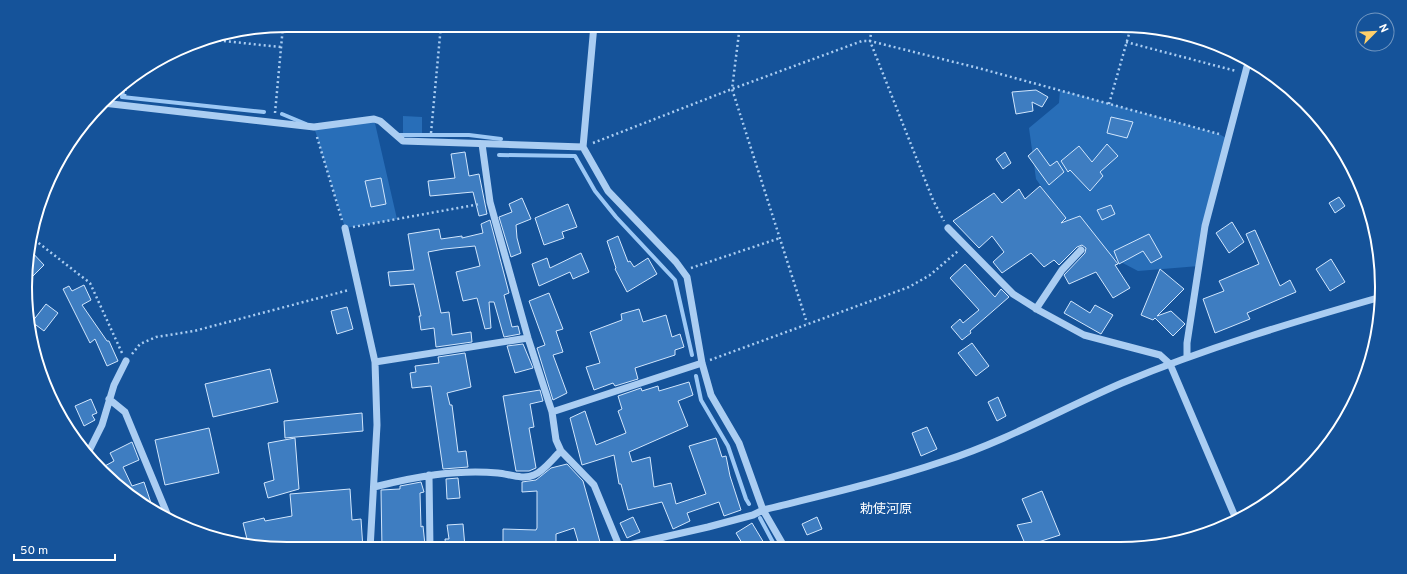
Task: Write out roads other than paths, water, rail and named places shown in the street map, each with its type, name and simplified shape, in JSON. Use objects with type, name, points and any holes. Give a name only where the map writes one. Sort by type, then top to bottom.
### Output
[{"type":"street","points":[[593,32],[583,147],[608,191],[687,277],[702,363],[711,395],[739,443],[763,510],[782,542]]},
{"type":"street","points":[[1187,357],[1187,343],[1205,226],[1247,66]]},
{"type":"street","points":[[110,104],[274,121],[314,127],[374,119],[380,121],[403,141],[583,147]]},
{"type":"street","points":[[482,144],[490,202],[528,338],[552,412],[556,440],[561,451],[594,485],[616,542]]},
{"type":"street","points":[[345,228],[375,362],[377,425],[370,542]]},
{"type":"street","points":[[948,228],[1013,294],[1036,309],[1084,335],[1160,355],[1170,364],[1234,515]]},
{"type":"street","points":[[1036,309],[1062,270],[1081,250]]},
{"type":"street","points":[[644,542],[753,515],[763,510],[860,486],[943,462],[1009,437],[1109,389],[1187,357],[1272,328],[1374,299]]},
{"type":"street","points":[[375,362],[528,338]]},
{"type":"street","points":[[90,449],[102,424],[114,385],[126,362]]},
{"type":"street","points":[[552,412],[702,363]]},
{"type":"street","points":[[109,399],[125,412],[166,512]]},
{"type":"street","points":[[374,487],[430,475],[500,473],[510,476],[533,476],[561,451]]},
{"type":"street","points":[[430,475],[430,542]]},
{"type":"waterway","points":[[123,92],[122,97],[264,112]]},
{"type":"waterway","points":[[282,114],[306,124]]},
{"type":"waterway","points":[[396,135],[469,135],[501,139]]},
{"type":"waterway","points":[[499,155],[575,156],[595,191],[616,217],[675,280],[692,355]]},
{"type":"waterway","points":[[696,376],[701,400],[728,446],[749,504]]},
{"type":"waterway","points":[[760,518],[773,542]]},
{"type":"district","name":"勅使河原","points":[[886,510]]}]
